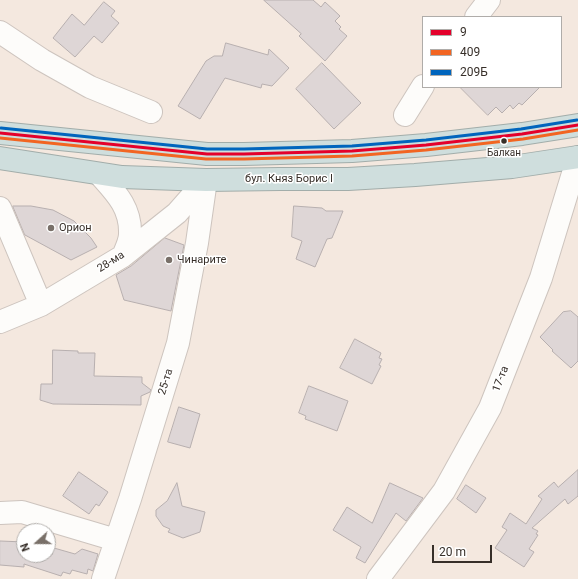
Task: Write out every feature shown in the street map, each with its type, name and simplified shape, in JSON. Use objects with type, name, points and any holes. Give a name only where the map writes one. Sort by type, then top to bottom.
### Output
[{"type":"highway","points":[[0,133],[207,154],[244,154],[352,151],[426,145],[522,134],[578,125]]},
{"type":"highway","name":"бул. Княз Борис I","points":[[0,158],[122,177],[206,180],[348,179],[415,176],[512,167],[578,157]]},
{"type":"street","points":[[477,16],[489,0]]},
{"type":"street","points":[[0,32],[42,60],[90,87],[151,112]]},
{"type":"street","points":[[405,115],[422,88]]},
{"type":"street","name":"17-та","points":[[378,579],[444,491],[490,408],[541,278],[578,157]]},
{"type":"street","points":[[99,174],[120,198],[127,214],[130,235],[123,256]]},
{"type":"street","name":"28-ма","points":[[0,322],[40,305],[123,256],[177,213],[206,180]]},
{"type":"street","name":"25-та","points":[[103,579],[178,343],[197,243],[206,180]]},
{"type":"street","points":[[0,208],[40,305]]},
{"type":"street","points":[[0,513],[22,512],[116,540]]},
{"type":"building","points":[[264,0],[313,0],[321,7],[325,2],[340,16],[335,21],[341,27],[339,29],[347,36],[325,61],[299,36],[301,34]]},
{"type":"building","points":[[104,2],[115,11],[111,16],[119,23],[102,43],[94,36],[75,57],[53,38],[72,14],[84,25]]},
{"type":"building","points":[[226,43],[268,55],[269,49],[289,68],[272,86],[262,84],[261,88],[225,78],[200,119],[178,106],[206,61],[214,56],[222,56]]},
{"type":"building","points":[[322,63],[361,103],[334,129],[296,89]]},
{"type":"building","points":[[461,88],[539,88],[522,105],[519,103],[513,109],[510,105],[502,113],[496,107],[488,115]]},
{"type":"building","name":"Орион","points":[[13,206],[31,206],[53,210],[74,221],[91,238],[97,247],[71,260],[25,235]]},
{"type":"building","points":[[294,206],[322,208],[326,211],[343,211],[332,238],[327,239],[315,267],[296,259],[302,241],[292,237]]},
{"type":"building","points":[[165,238],[184,245],[171,311],[124,300],[116,275],[131,266]]},
{"type":"building","points":[[571,311],[578,317],[578,361],[571,368],[552,351],[553,350],[540,337],[563,312]]},
{"type":"building","points":[[355,339],[381,353],[379,358],[382,359],[379,365],[381,366],[372,384],[340,368]]},
{"type":"building","points":[[53,350],[78,351],[78,353],[95,353],[94,376],[142,377],[142,383],[151,390],[150,392],[141,396],[141,405],[53,404],[40,400],[41,384],[52,384]]},
{"type":"building","points":[[309,386],[348,401],[337,431],[305,419],[306,416],[299,413]]},
{"type":"building","points":[[179,407],[200,414],[190,448],[168,442]]},
{"type":"building","points":[[578,470],[578,496],[568,504],[565,499],[532,528],[538,531],[536,534],[538,535],[529,549],[534,552],[524,567],[495,548],[507,530],[502,527],[510,513],[526,524],[542,499],[538,496],[554,482],[558,487]]},
{"type":"building","points":[[79,472],[108,492],[99,506],[96,504],[89,514],[63,496]]},
{"type":"building","points":[[177,483],[182,506],[205,512],[200,532],[183,538],[168,532],[170,529],[163,526],[156,516],[156,510],[167,501]]},
{"type":"building","points":[[390,483],[423,498],[406,521],[396,513],[365,563],[356,558],[361,547],[333,530],[347,507],[372,523]]},
{"type":"building","points":[[466,485],[486,498],[476,513],[457,499]]},
{"type":"building","points":[[0,541],[16,542],[16,563],[56,563],[56,549],[75,554],[82,549],[98,554],[93,571],[88,569],[87,574],[72,570],[70,574],[63,572],[61,576],[24,564],[24,567],[0,565]]},
{"type":"transit line","name":"209Б","points":[[1,128],[207,149],[244,149],[352,146],[426,140],[521,129],[577,120]]},
{"type":"transit line","name":"9","points":[[0,133],[207,154],[244,154],[352,151],[426,145],[522,134],[578,125]]},
{"type":"transit line","name":"409","points":[[0,138],[206,159],[244,159],[352,156],[426,150],[523,139],[578,130]]},
{"type":"place","name":"Балкан","points":[[504,141]]},
{"type":"place","name":"Орион","points":[[51,228]]},
{"type":"place","name":"Чинарите","points":[[169,260]]}]
